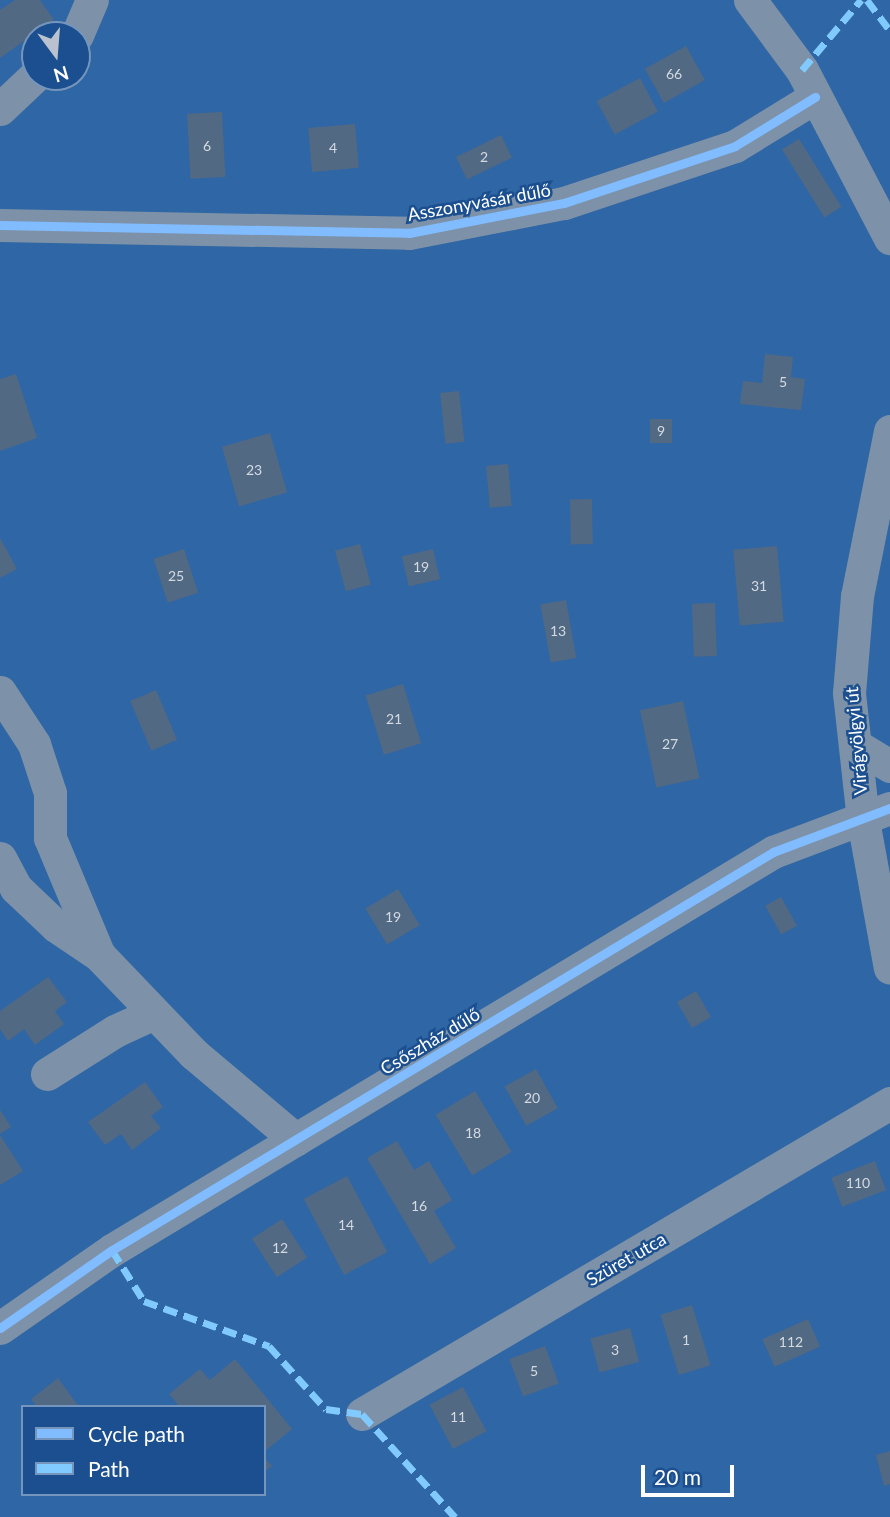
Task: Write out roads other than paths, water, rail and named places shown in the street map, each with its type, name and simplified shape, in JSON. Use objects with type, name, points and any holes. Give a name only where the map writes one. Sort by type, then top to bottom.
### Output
[{"type":"street","points":[[83,21],[92,0]]},
{"type":"street","points":[[750,0],[802,69],[890,238]]},
{"type":"street","points":[[0,110],[21,90]]},
{"type":"street","name":"Asszonyvásár dűlő","points":[[0,225],[409,233],[564,203],[735,146],[815,97]]},
{"type":"street","name":"Virágvölgyi út","points":[[890,431],[857,596],[849,693],[855,746],[877,814],[890,968]]},
{"type":"street","points":[[0,692],[34,744],[50,793],[50,838],[99,955]]},
{"type":"street","points":[[855,746],[890,766]]},
{"type":"street","name":"Csőszház dűlő","points":[[0,1328],[113,1250],[773,852],[877,814]]},
{"type":"street","points":[[0,858],[16,888],[56,926],[99,955],[194,1054],[296,1140]]},
{"type":"street","points":[[47,1074],[115,1031],[154,1013]]},
{"type":"street","name":"Szüret utca","points":[[362,1414],[890,1103]]}]
